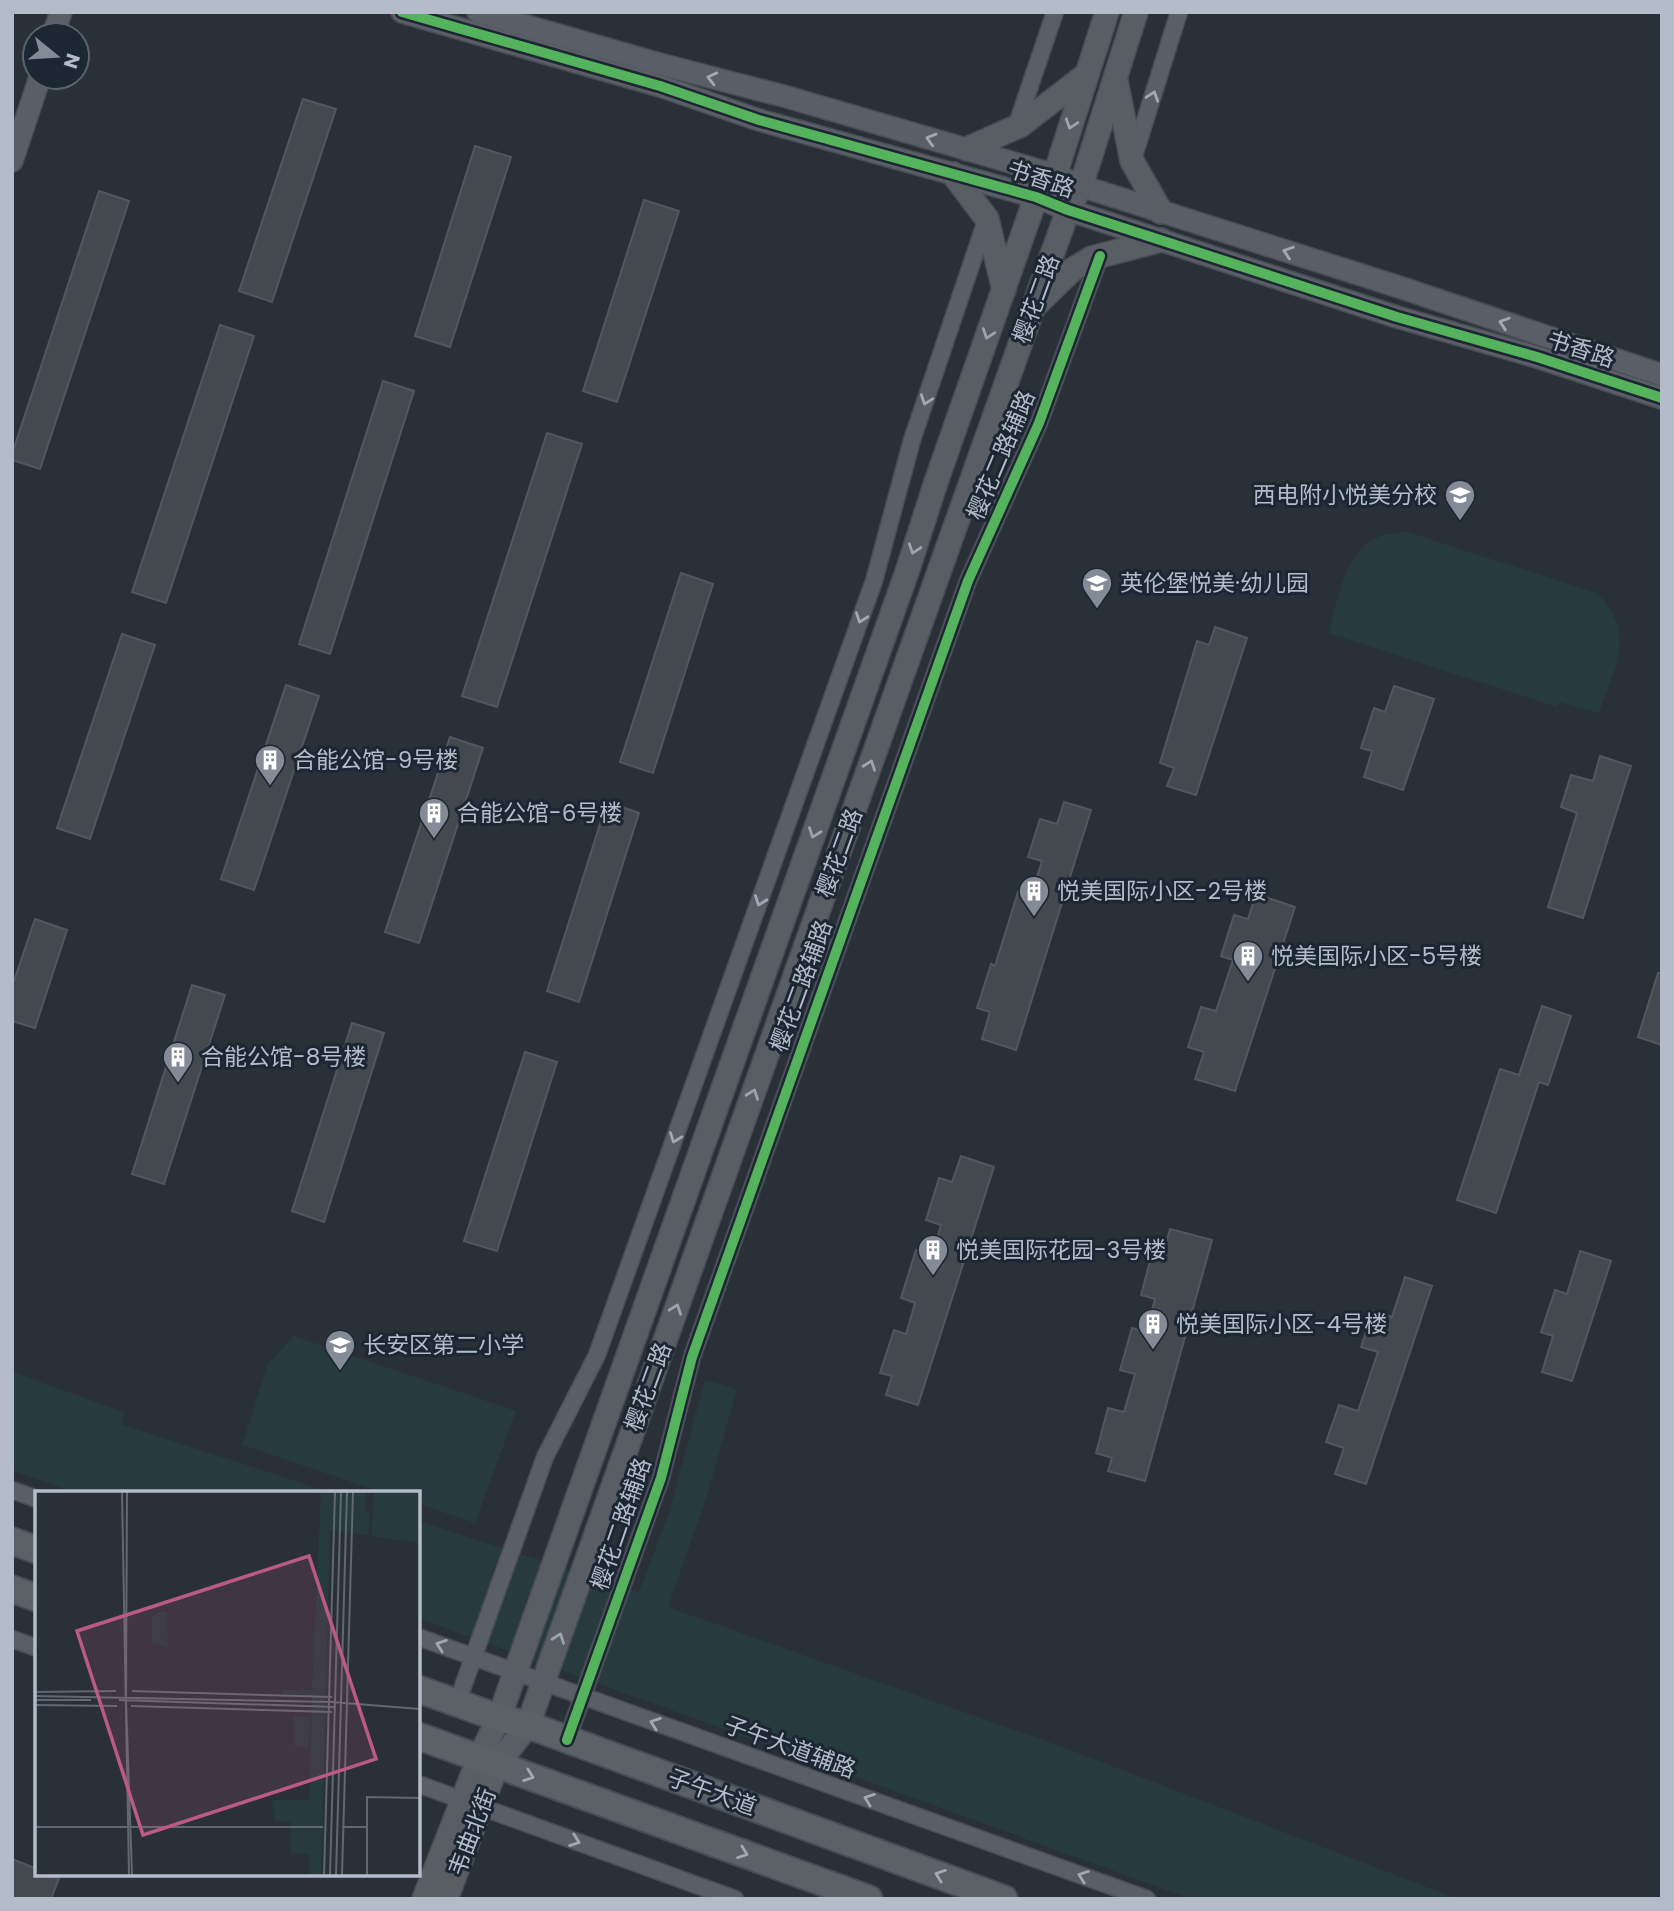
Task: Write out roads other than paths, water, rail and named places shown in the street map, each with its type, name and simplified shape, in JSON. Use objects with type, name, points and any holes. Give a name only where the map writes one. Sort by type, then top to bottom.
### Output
[{"type":"main road","name":"樱花二路","points":[[488,1761],[515,1672],[904,582],[1036,197],[1055,175],[1107,12]]},
{"type":"main road","name":"樱花二路","points":[[488,1761],[528,1725],[1032,309],[1068,210],[1081,186],[1136,12]]},
{"type":"main road","points":[[967,149],[1016,127],[1087,74]]},
{"type":"main road","points":[[1115,79],[1132,161],[1161,212]]},
{"type":"main road","points":[[953,174],[987,219],[1004,289]]},
{"type":"main road","points":[[1032,309],[1072,270],[1100,256],[1161,240]]},
{"type":"main road","points":[[12,1541],[35,1549]]},
{"type":"main road","points":[[12,1589],[35,1597]]},
{"type":"main road","name":"子午大道","points":[[420,1690],[499,1718],[528,1725],[1004,1899]]},
{"type":"main road","name":"子午大道","points":[[420,1737],[869,1899]]},
{"type":"main road","name":"韦曲北街","points":[[446,1899],[472,1804],[488,1761]]},
{"type":"main road","name":"韦曲北街","points":[[424,1899],[472,1804]]},
{"type":"street","name":"书香路","points":[[402,12],[660,86],[759,120],[1036,197],[1068,210],[1397,317],[1536,357],[1662,398]]},
{"type":"street","name":"书香路","points":[[478,12],[656,64],[787,97],[1055,175],[1081,186],[1393,285],[1662,375]]},
{"type":"street","points":[[1016,127],[1055,12]]},
{"type":"street","points":[[1132,161],[1179,12]]},
{"type":"street","points":[[12,161],[35,91]]},
{"type":"street","points":[[457,1703],[545,1457],[597,1355],[874,581],[912,440],[987,219]]},
{"type":"street","name":"樱花二路辅路","points":[[567,1740],[661,1478],[692,1357],[968,581],[1039,423],[1100,256]]},
{"type":"street","points":[[12,1490],[35,1498]]},
{"type":"street","name":"子午大道辅路","points":[[420,1638],[1147,1899]]},
{"type":"street","points":[[12,1639],[35,1647]]},
{"type":"street","points":[[420,1785],[735,1899]]},
{"type":"place","name":"西电附小悦美分校","points":[[1460,522]]},
{"type":"place","name":"英伦堡悦美·幼儿园","points":[[1097,610]]},
{"type":"place","name":"合能公馆-9号楼","points":[[270,787]]},
{"type":"place","name":"合能公馆-6号楼","points":[[434,840]]},
{"type":"place","name":"悦美国际小区-2号楼","points":[[1034,918]]},
{"type":"place","name":"悦美国际小区-5号楼","points":[[1248,983]]},
{"type":"place","name":"合能公馆-8号楼","points":[[178,1084]]},
{"type":"place","name":"悦美国际花园-3号楼","points":[[933,1277]]},
{"type":"place","name":"悦美国际小区-4号楼","points":[[1153,1351]]},
{"type":"place","name":"长安区第二小学","points":[[340,1372]]}]
